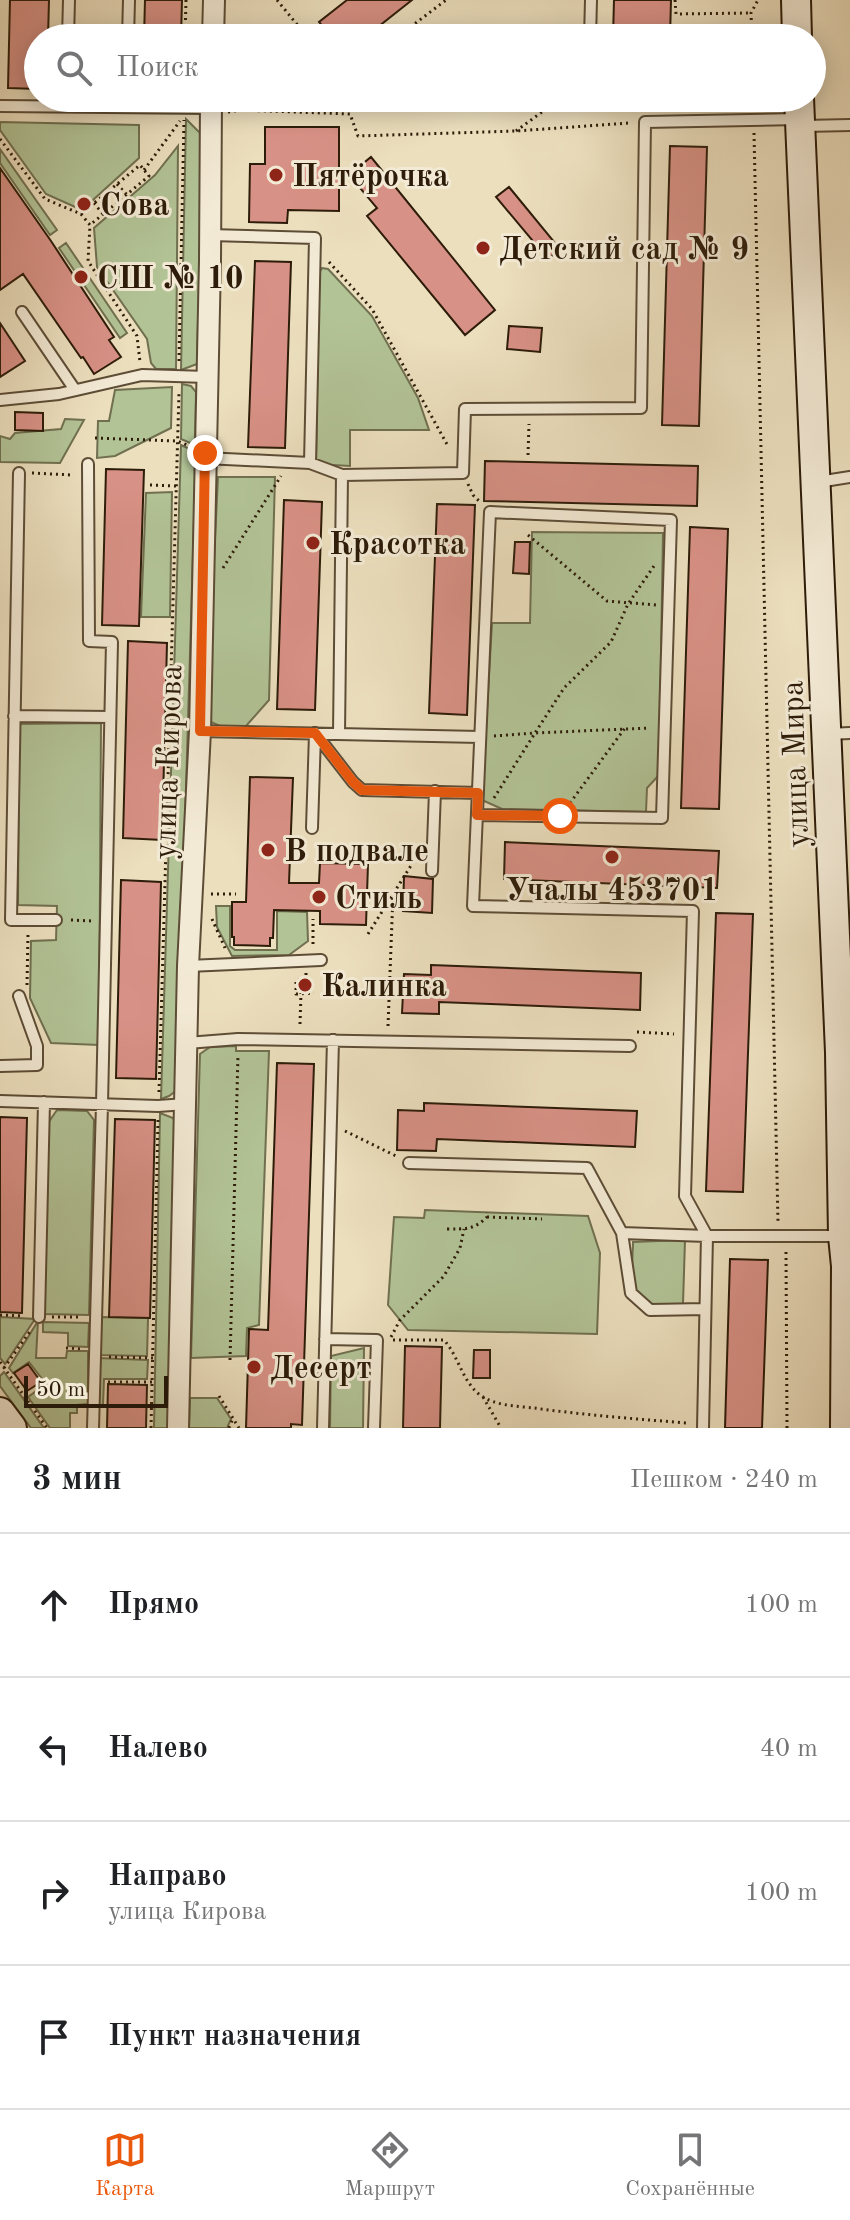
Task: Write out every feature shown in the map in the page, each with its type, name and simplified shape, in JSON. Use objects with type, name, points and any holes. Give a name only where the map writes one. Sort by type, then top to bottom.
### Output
[{"type":"main road","points":[[796,0],[797,24]]},
{"type":"main road","name":"улица Мира","points":[[800,114],[816,483],[838,734],[845,1058],[843,1236],[848,1266],[845,1428]]},
{"type":"main road","points":[[0,1412],[12,1428]]},
{"type":"street","points":[[213,24],[214,0]]},
{"type":"street","name":"улица Кирова","points":[[178,1428],[188,966],[200,731],[211,112]]},
{"type":"lane","points":[[68,24],[69,0]]},
{"type":"lane","points":[[128,24],[129,0]]},
{"type":"lane","points":[[590,24],[591,0]]},
{"type":"lane","points":[[0,106],[24,105]]},
{"type":"lane","points":[[205,455],[310,463],[342,475],[463,473],[465,409],[641,408],[645,122],[754,120],[800,114],[850,125]]},
{"type":"lane","points":[[210,235],[315,238],[310,463]]},
{"type":"lane","points":[[22,312],[75,390]]},
{"type":"lane","points":[[0,400],[59,394],[142,375],[207,377]]},
{"type":"lane","points":[[88,470],[89,641],[112,642],[93,1428]]},
{"type":"lane","points":[[19,473],[11,920],[56,920]]},
{"type":"lane","points":[[339,734],[342,475]]},
{"type":"lane","points":[[816,483],[850,477]]},
{"type":"lane","points":[[480,815],[662,818],[671,520],[490,512],[478,793],[480,815],[473,906],[693,911],[685,1196],[707,1236],[703,1426]]},
{"type":"lane","points":[[14,716],[110,717]]},
{"type":"lane","points":[[200,731],[480,737]]},
{"type":"lane","points":[[315,733],[362,790],[478,793]]},
{"type":"lane","points":[[312,828],[315,733]]},
{"type":"lane","points":[[432,871],[435,791]]},
{"type":"lane","points":[[188,966],[314,960]]},
{"type":"lane","points":[[0,1066],[37,1065],[37,1046],[19,996]]},
{"type":"lane","points":[[187,1043],[238,1039],[630,1046]]},
{"type":"lane","points":[[323,1428],[333,1040]]},
{"type":"lane","points":[[0,1101],[158,1106],[186,1104]]},
{"type":"lane","points":[[39,1317],[44,1102]]},
{"type":"lane","points":[[409,1163],[587,1168],[622,1233],[631,1293],[650,1310],[705,1309]]},
{"type":"lane","points":[[622,1233],[843,1236]]},
{"type":"lane","points":[[325,1339],[377,1340],[374,1428]]},
{"type":"path","points":[[185,24],[186,0]]},
{"type":"path","points":[[277,0],[297,24]]},
{"type":"path","points":[[414,24],[446,0]]},
{"type":"path","points":[[675,0],[676,14],[751,13]]},
{"type":"path","points":[[751,24],[751,13],[758,0]]},
{"type":"path","points":[[295,112],[350,114],[358,136],[516,131],[645,122]]},
{"type":"path","points":[[516,131],[542,112]]},
{"type":"path","points":[[144,170],[184,116],[151,1428]]},
{"type":"path","points":[[754,120],[779,1224],[786,1247],[787,1428]]},
{"type":"path","points":[[0,139],[45,199],[81,214],[90,225],[88,261],[137,336],[142,375]]},
{"type":"path","points":[[81,214],[140,165],[149,176],[90,225]]},
{"type":"path","points":[[117,184],[127,195]]},
{"type":"path","points":[[94,203],[103,214]]},
{"type":"path","points":[[315,247],[372,309],[473,495],[490,512]]},
{"type":"path","points":[[528,455],[529,409]]},
{"type":"path","points":[[95,438],[177,441],[205,455]]},
{"type":"path","points":[[172,620],[190,600],[211,588],[289,462]]},
{"type":"path","points":[[19,473],[88,470]]},
{"type":"path","points":[[150,485],[176,486]]},
{"type":"path","points":[[528,535],[607,601],[644,605]]},
{"type":"path","points":[[480,815],[564,688],[611,642],[628,604],[670,543]]},
{"type":"path","points":[[560,816],[625,728]]},
{"type":"path","points":[[480,737],[638,728]]},
{"type":"path","points":[[368,934],[417,856],[433,857]]},
{"type":"path","points":[[387,1041],[393,894]]},
{"type":"path","points":[[207,908],[232,964]]},
{"type":"path","points":[[313,919],[314,960],[306,979],[296,980],[296,994],[314,993]]},
{"type":"path","points":[[56,920],[106,921]]},
{"type":"path","points":[[26,1014],[29,933]]},
{"type":"path","points":[[299,1040],[301,993]]},
{"type":"path","points":[[636,1032],[682,1034]]},
{"type":"path","points":[[230,1360],[238,1039]]},
{"type":"path","points":[[331,1125],[409,1163]]},
{"type":"path","points":[[447,1229],[479,1226],[487,1214],[542,1219]]},
{"type":"path","points":[[464,1229],[460,1248],[444,1276],[400,1320],[389,1340],[444,1340],[454,1351],[467,1383],[483,1397],[501,1428]]},
{"type":"path","points":[[4,1368],[39,1317]]},
{"type":"path","points":[[94,1357],[153,1358]]},
{"type":"path","points":[[0,1362],[47,1428]]},
{"type":"path","points":[[106,1382],[152,1382]]},
{"type":"path","points":[[219,1396],[239,1428]]},
{"type":"path","points":[[483,1397],[501,1404],[581,1415],[703,1426]]},
{"type":"path","points":[[229,1428],[233,1418]]},
{"type":"green space","points":[[186,119],[200,133],[202,144],[197,364],[181,370]]},
{"type":"green space","points":[[0,122],[139,125],[139,158],[82,210],[46,194],[0,130]]},
{"type":"green space","points":[[178,146],[176,369],[156,369],[151,363],[147,339],[97,267],[94,228],[155,175]]},
{"type":"green space","points":[[0,149],[57,230],[50,235],[0,163]]},
{"type":"green space","points":[[66,243],[127,333],[120,338],[59,248]]},
{"type":"green space","points":[[322,268],[328,269],[372,316],[418,398],[429,430],[350,430],[350,466],[316,464],[319,273]]},
{"type":"green space","points":[[182,384],[191,386],[196,392],[195,445],[181,439]]},
{"type":"green space","points":[[172,387],[171,428],[115,456],[97,458],[98,421],[109,421],[115,390]]},
{"type":"green space","points":[[65,419],[84,420],[60,463],[0,462],[0,436],[10,439],[15,433],[61,429]]},
{"type":"green space","points":[[181,445],[196,452],[177,1090],[161,1099]]},
{"type":"green space","points":[[218,477],[275,477],[269,700],[246,726],[220,726],[211,722],[207,704]]},
{"type":"green space","points":[[172,492],[170,617],[141,617],[146,493]]},
{"type":"green space","points":[[532,532],[663,533],[659,775],[647,788],[646,812],[502,809],[482,800],[492,623],[530,623]]},
{"type":"green space","points":[[101,723],[99,1045],[51,1043],[30,998],[31,941],[56,940],[57,906],[18,905],[19,724]]},
{"type":"green space","points":[[216,906],[230,906],[230,946],[235,950],[277,950],[277,911],[307,912],[308,941],[289,955],[232,956],[217,927]]},
{"type":"green space","points":[[236,1046],[236,1051],[269,1051],[259,1325],[247,1328],[246,1356],[191,1358],[200,1054],[210,1047]]},
{"type":"green space","points":[[57,1110],[87,1111],[94,1120],[89,1315],[43,1314],[48,1123]]},
{"type":"green space","points":[[160,1113],[173,1118],[176,1124],[168,1428],[154,1428]]},
{"type":"green space","points":[[425,1210],[588,1216],[600,1253],[597,1334],[408,1330],[388,1305],[394,1217],[424,1218]]},
{"type":"green space","points":[[685,1240],[683,1304],[658,1305],[643,1300],[634,1286],[633,1242]]},
{"type":"green space","points":[[0,1317],[35,1319],[5,1364],[0,1358]]},
{"type":"green space","points":[[100,1317],[148,1318],[147,1356],[98,1355]]},
{"type":"green space","points":[[38,1321],[36,1358],[66,1358],[67,1351],[88,1351],[88,1404],[77,1405],[77,1413],[70,1413],[70,1428],[50,1428],[28,1397],[46,1384],[29,1362],[13,1373],[9,1368]]},
{"type":"green space","points":[[43,1322],[89,1323],[88,1347],[68,1346],[68,1333],[43,1332]]},
{"type":"green space","points":[[364,1348],[363,1428],[330,1428],[331,1356]]},
{"type":"green space","points":[[98,1358],[148,1360],[147,1379],[104,1379],[103,1405],[97,1405]]},
{"type":"green space","points":[[4,1372],[44,1428],[31,1428],[0,1386],[0,1376]]},
{"type":"green space","points":[[190,1398],[217,1398],[231,1419],[227,1428],[189,1428]]},
{"type":"building","points":[[10,0],[49,0],[48,24],[24,24],[24,89],[8,88]]},
{"type":"building","points":[[145,0],[182,0],[181,24],[144,24]]},
{"type":"building","points":[[347,0],[412,0],[382,24],[319,22]]},
{"type":"building","points":[[614,0],[671,0],[670,24],[613,24]]},
{"type":"building","points":[[265,127],[339,127],[339,211],[288,210],[287,223],[249,222],[250,164],[265,164]]},
{"type":"building","points":[[670,146],[707,147],[699,426],[662,425]]},
{"type":"building","points":[[371,157],[495,310],[465,335],[367,216],[377,208],[349,175]]},
{"type":"building","points":[[0,168],[114,337],[109,340],[121,357],[94,374],[23,274],[0,290]]},
{"type":"building","points":[[509,187],[560,249],[548,259],[496,197]]},
{"type":"building","points":[[255,261],[291,262],[285,448],[248,447]]},
{"type":"building","points":[[0,323],[25,361],[0,377]]},
{"type":"building","points":[[509,326],[542,328],[540,352],[507,349]]},
{"type":"building","points":[[15,412],[43,413],[43,431],[15,430]]},
{"type":"building","points":[[485,461],[698,466],[697,506],[484,501]]},
{"type":"building","points":[[106,469],[144,470],[139,626],[102,625]]},
{"type":"building","points":[[284,500],[322,502],[315,710],[277,709]]},
{"type":"building","points":[[437,504],[475,505],[467,715],[429,713]]},
{"type":"building","points":[[690,527],[728,529],[719,809],[681,808]]},
{"type":"building","points":[[515,542],[530,542],[529,574],[513,573]]},
{"type":"building","points":[[128,641],[167,643],[162,840],[123,838]]},
{"type":"building","points":[[250,777],[293,778],[289,883],[319,883],[320,863],[368,864],[366,925],[320,924],[320,911],[274,910],[270,946],[234,945],[232,902],[246,902]]},
{"type":"building","points":[[505,842],[719,851],[717,888],[504,879]]},
{"type":"building","points":[[404,876],[433,879],[432,913],[403,911]]},
{"type":"building","points":[[121,880],[161,882],[156,1079],[116,1078]]},
{"type":"building","points":[[716,913],[753,914],[743,1192],[706,1191]]},
{"type":"building","points":[[431,965],[641,973],[640,1010],[439,1002],[439,1014],[402,1013],[404,974],[431,975]]},
{"type":"building","points":[[277,1063],[314,1064],[302,1425],[291,1424],[291,1428],[246,1428],[249,1329],[268,1330]]},
{"type":"building","points":[[424,1103],[637,1111],[635,1147],[437,1139],[436,1151],[397,1150],[398,1110],[424,1111]]},
{"type":"building","points":[[0,1117],[27,1118],[22,1313],[0,1312]]},
{"type":"building","points":[[115,1119],[155,1120],[150,1318],[109,1317]]},
{"type":"building","points":[[730,1259],[768,1260],[762,1428],[725,1428]]},
{"type":"building","points":[[405,1346],[442,1347],[440,1428],[403,1428]]},
{"type":"building","points":[[474,1350],[490,1350],[490,1378],[473,1378]]},
{"type":"building","points":[[28,1364],[41,1382],[27,1391],[14,1373]]},
{"type":"building","points":[[108,1384],[147,1385],[146,1428],[107,1428]]},
{"type":"place","name":"Пятёрочка","points":[[276,175]]},
{"type":"place","name":"Сова","points":[[84,204]]},
{"type":"place","name":"Детский сад № 9","points":[[483,248]]},
{"type":"place","name":"СШ № 10","points":[[81,277]]},
{"type":"place","name":"Красотка","points":[[313,543]]},
{"type":"place","name":"В подвале","points":[[268,850]]},
{"type":"place","name":"Учалы 453701","points":[[612,857]]},
{"type":"place","name":"Стиль","points":[[319,897]]},
{"type":"place","name":"Калинка","points":[[305,985]]},
{"type":"place","name":"Десерт","points":[[254,1367]]},
{"type":"route","points":[[205,453],[200,731],[315,733],[362,790],[478,793],[477,815],[560,816]]}]
